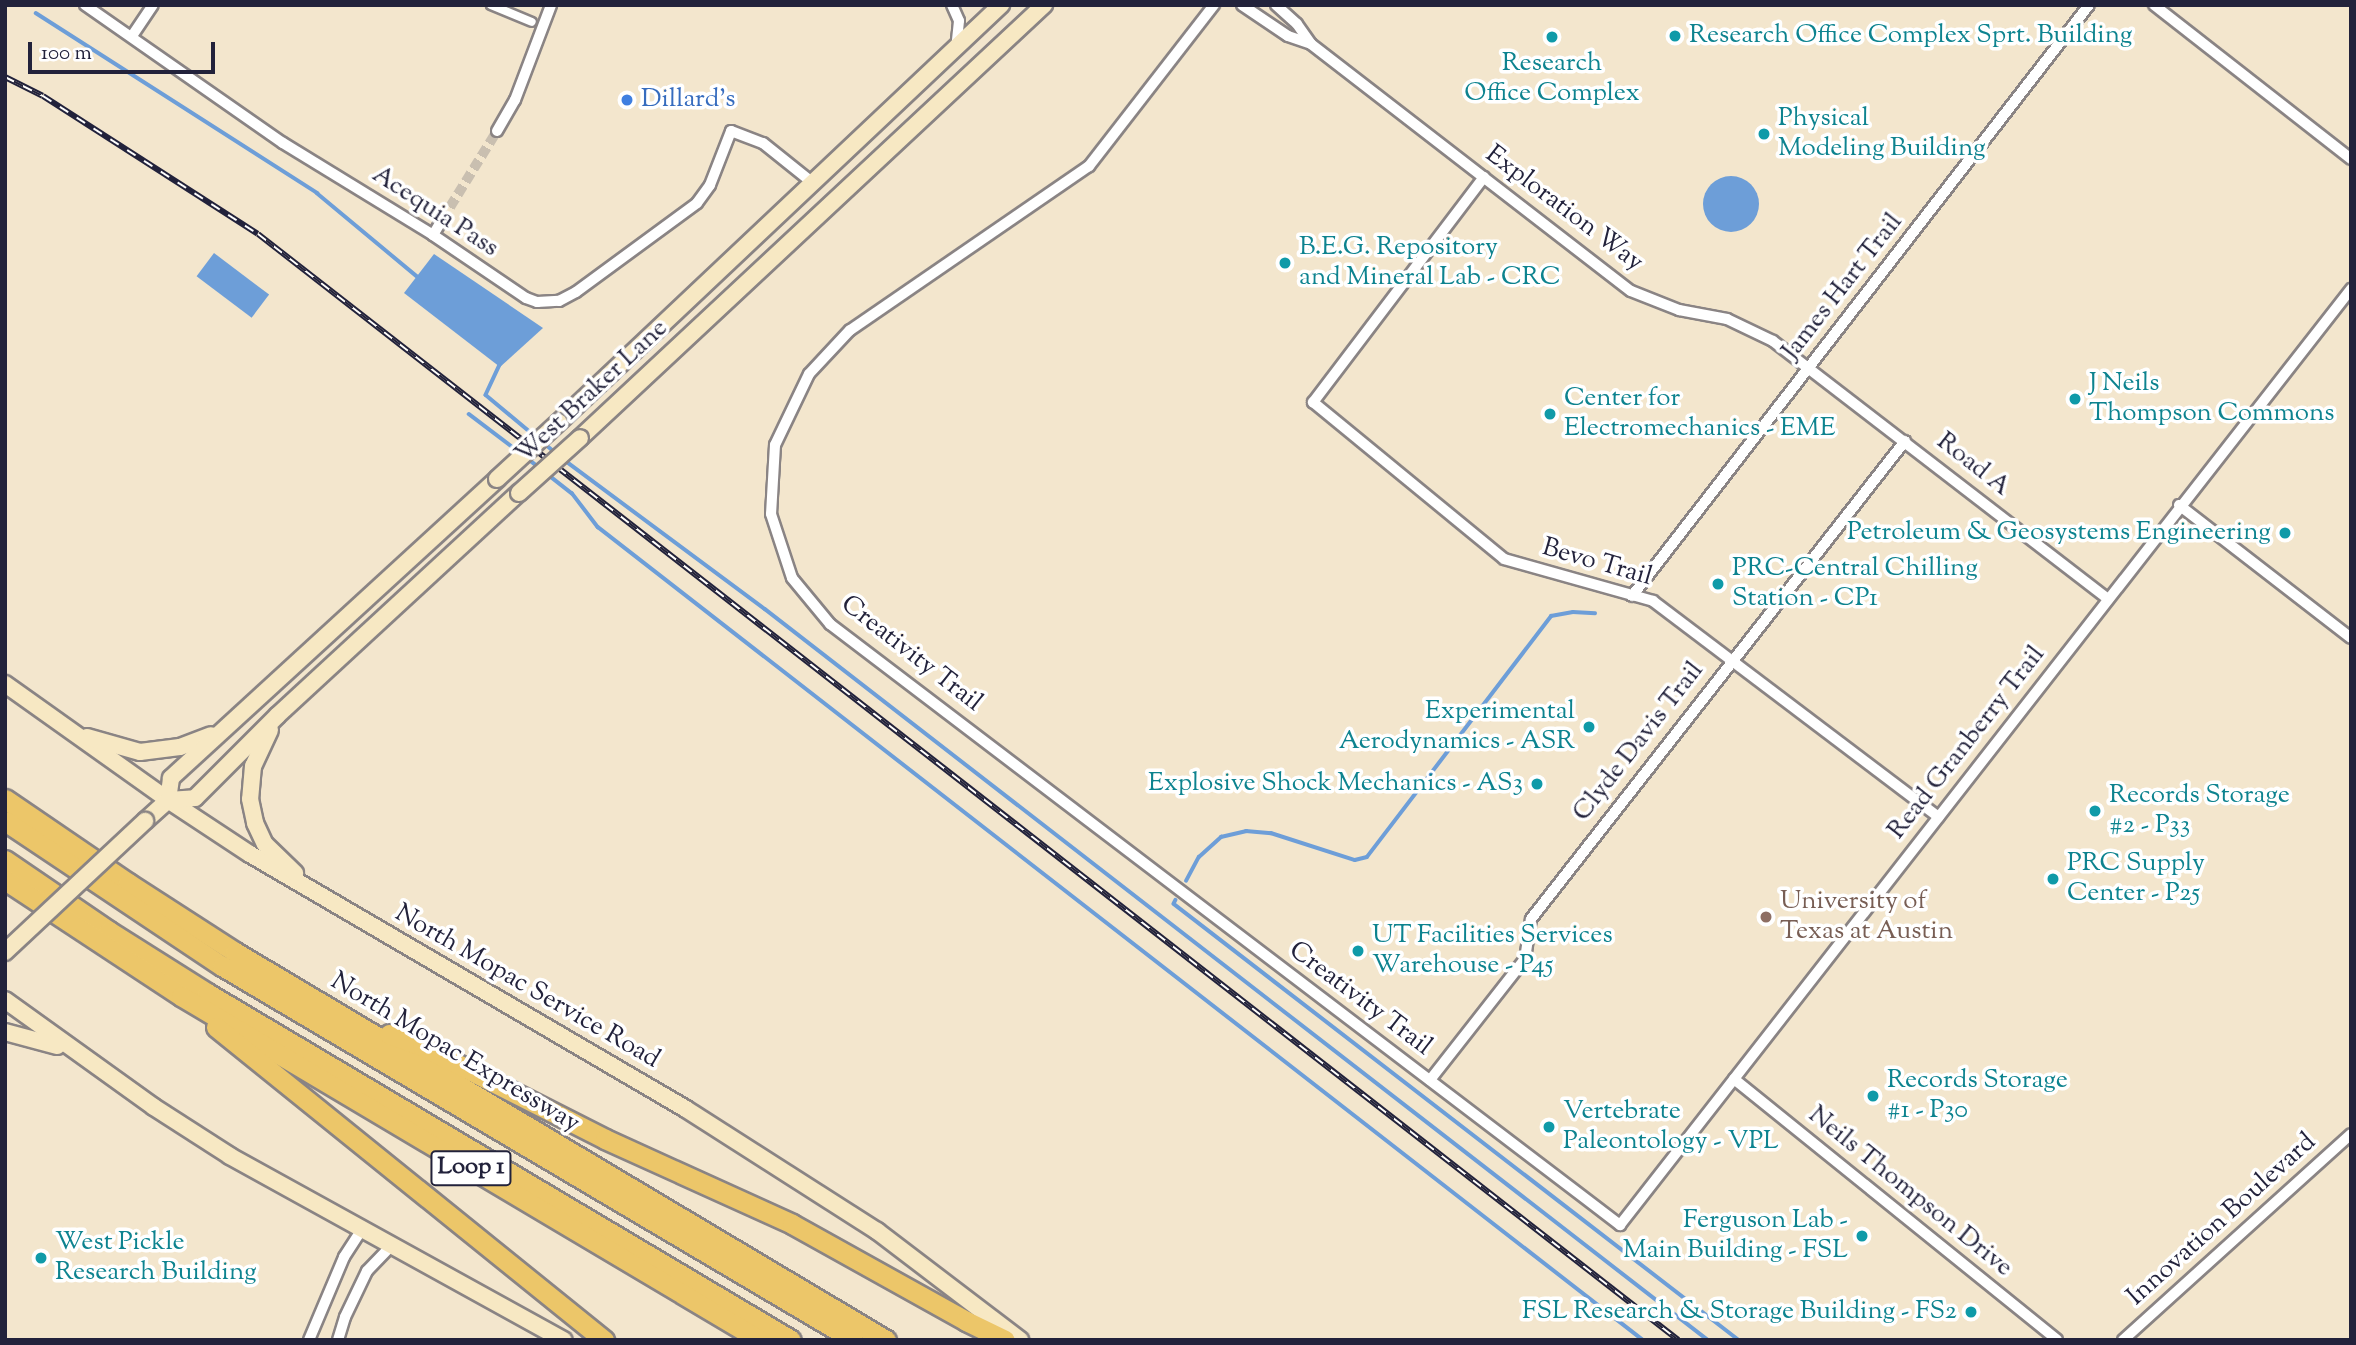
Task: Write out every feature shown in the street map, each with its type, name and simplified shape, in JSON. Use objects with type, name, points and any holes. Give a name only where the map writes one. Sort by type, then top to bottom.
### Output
[{"type":"highway","name":"North Mopac Expressway","points":[[5,799],[128,883],[338,1014],[886,1340]]},
{"type":"highway","points":[[5,821],[222,966],[854,1340]]},
{"type":"highway","points":[[5,860],[109,931],[207,993],[792,1340]]},
{"type":"highway","name":"Loop 1","points":[[5,880],[181,996],[760,1340]]},
{"type":"highway","points":[[181,996],[233,1042],[604,1340]]},
{"type":"highway","points":[[338,1014],[422,1046],[605,1139],[793,1224],[1005,1340]]},
{"type":"main road","name":"West Braker Lane","points":[[168,800],[169,779],[559,422],[1001,5]]},
{"type":"main road","name":"West Braker Lane","points":[[5,952],[168,800],[194,798],[278,715],[580,438],[1044,5]]},
{"type":"main road","name":"North Mopac Service Road","points":[[5,684],[168,800],[250,854],[686,1109],[877,1231],[1020,1340]]},
{"type":"main road","points":[[278,715],[253,766],[249,783],[255,823],[265,844],[317,892]]},
{"type":"main road","points":[[71,731],[140,752],[180,747],[219,732]]},
{"type":"main road","points":[[5,1000],[78,1055],[230,1156],[564,1340]]},
{"type":"main road","points":[[5,1032],[42,1039],[78,1055]]},
{"type":"street","name":"Acequia Pass","points":[[85,5],[283,143],[433,235],[526,298],[537,302],[559,301],[576,292],[697,203],[710,185],[731,131],[763,143],[813,183]]},
{"type":"street","points":[[132,36],[153,5]]},
{"type":"street","points":[[491,5],[532,22]]},
{"type":"street","points":[[498,131],[515,100],[551,5]]},
{"type":"street","points":[[953,5],[959,21],[956,49]]},
{"type":"street","name":"Creativity Trail","points":[[1214,5],[1089,166],[850,330],[809,374],[775,445],[771,514],[792,578],[830,624],[1620,1225]]},
{"type":"street","name":"Exploration Way","points":[[1242,5],[1288,36],[1311,44]]},
{"type":"street","name":"Exploration Way","points":[[1276,5],[1297,24],[1311,44],[1631,290],[1679,310],[1749,328],[1811,368]]},
{"type":"street","name":"James Hart Trail","points":[[1632,596],[1811,368],[2089,5]]},
{"type":"street","points":[[2154,5],[2351,159]]},
{"type":"street","name":"Bevo Trail","points":[[1484,177],[1313,402],[1504,559],[1653,601],[1939,817]]},
{"type":"street","points":[[433,235],[442,220]]},
{"type":"street","name":"Read Granberry Trail","points":[[1620,1225],[2179,505],[2351,289]]},
{"type":"street","name":"Road A","points":[[1811,368],[2108,598]]},
{"type":"street","name":"Clyde Davis Trail","points":[[1430,1080],[1525,959],[1531,919],[1905,441]]},
{"type":"street","points":[[2179,505],[2351,638]]},
{"type":"street","name":"Neils Thompson Drive","points":[[1734,1079],[2057,1340]]},
{"type":"street","name":"Innovation Boulevard","points":[[2123,1340],[2351,1134]]},
{"type":"street","points":[[309,1340],[327,1291],[362,1229]]},
{"type":"street","points":[[338,1340],[345,1317],[367,1271],[391,1246]]},
{"type":"water","points":[[1731,176],[1742,178],[1751,184],[1757,193],[1757,215],[1751,224],[1742,230],[1731,232],[1720,230],[1711,224],[1705,215],[1703,204],[1705,193],[1711,184],[1720,178]]},
{"type":"water","points":[[214,253],[269,295],[252,318],[197,276]]},
{"type":"water","points":[[434,254],[543,328],[500,367],[404,293]]},
{"type":"waterway","points":[[36,13],[317,193],[419,278]]},
{"type":"waterway","points":[[500,365],[486,395],[535,436]]},
{"type":"waterway","points":[[469,414],[518,451]]},
{"type":"waterway","points":[[544,443],[557,454]]},
{"type":"waterway","points":[[527,458],[540,468]]},
{"type":"waterway","points":[[563,459],[765,609],[1708,1340]]},
{"type":"waterway","points":[[546,473],[572,493],[598,527],[1643,1340]]},
{"type":"waterway","points":[[1186,881],[1199,857],[1221,837],[1246,831],[1271,833],[1355,860],[1367,857],[1551,616],[1573,612],[1595,613]]},
{"type":"waterway","points":[[1176,900],[1174,904],[1739,1340]]},
{"type":"tunnel","points":[[442,220],[497,131]]},
{"type":"railway","points":[[5,77],[43,96],[258,234],[1678,1340]]},
{"type":"place","name":"Research Office Complex Sprt. Building","points":[[1675,36]]},
{"type":"place","name":"Research Office Complex","points":[[1552,37]]},
{"type":"place","name":"Dillard's","points":[[627,100]]},
{"type":"place","name":"Physical Modeling Building","points":[[1764,134]]},
{"type":"place","name":"B.E.G. Repository and Mineral Lab - CRC","points":[[1285,263]]},
{"type":"place","name":"J Neils Thompson Commons","points":[[2075,399]]},
{"type":"place","name":"Center for Electromechanics - EME","points":[[1550,414]]},
{"type":"place","name":"Petroleum & Geosystems Engineering","points":[[2285,533]]},
{"type":"place","name":"PRC-Central Chilling Station - CP1","points":[[1718,584]]},
{"type":"place","name":"Experimental Aerodynamics - ASR","points":[[1589,727]]},
{"type":"place","name":"Explosive Shock Mechanics - AS3","points":[[1537,784]]},
{"type":"place","name":"Records Storage #2 - P33","points":[[2095,811]]},
{"type":"place","name":"PRC Supply Center - P25","points":[[2053,879]]},
{"type":"place","name":"University of Texas at Austin","points":[[1766,917]]},
{"type":"place","name":"UT Facilities Services Warehouse - P45","points":[[1358,951]]},
{"type":"place","name":"Records Storage #1 - P30","points":[[1873,1096]]},
{"type":"place","name":"Vertebrate Paleontology - VPL","points":[[1549,1127]]},
{"type":"place","name":"Ferguson Lab - Main Building - FSL","points":[[1862,1236]]},
{"type":"place","name":"West Pickle Research Building","points":[[41,1258]]},
{"type":"place","name":"FSL Research & Storage Building - FS2","points":[[1971,1312]]}]
